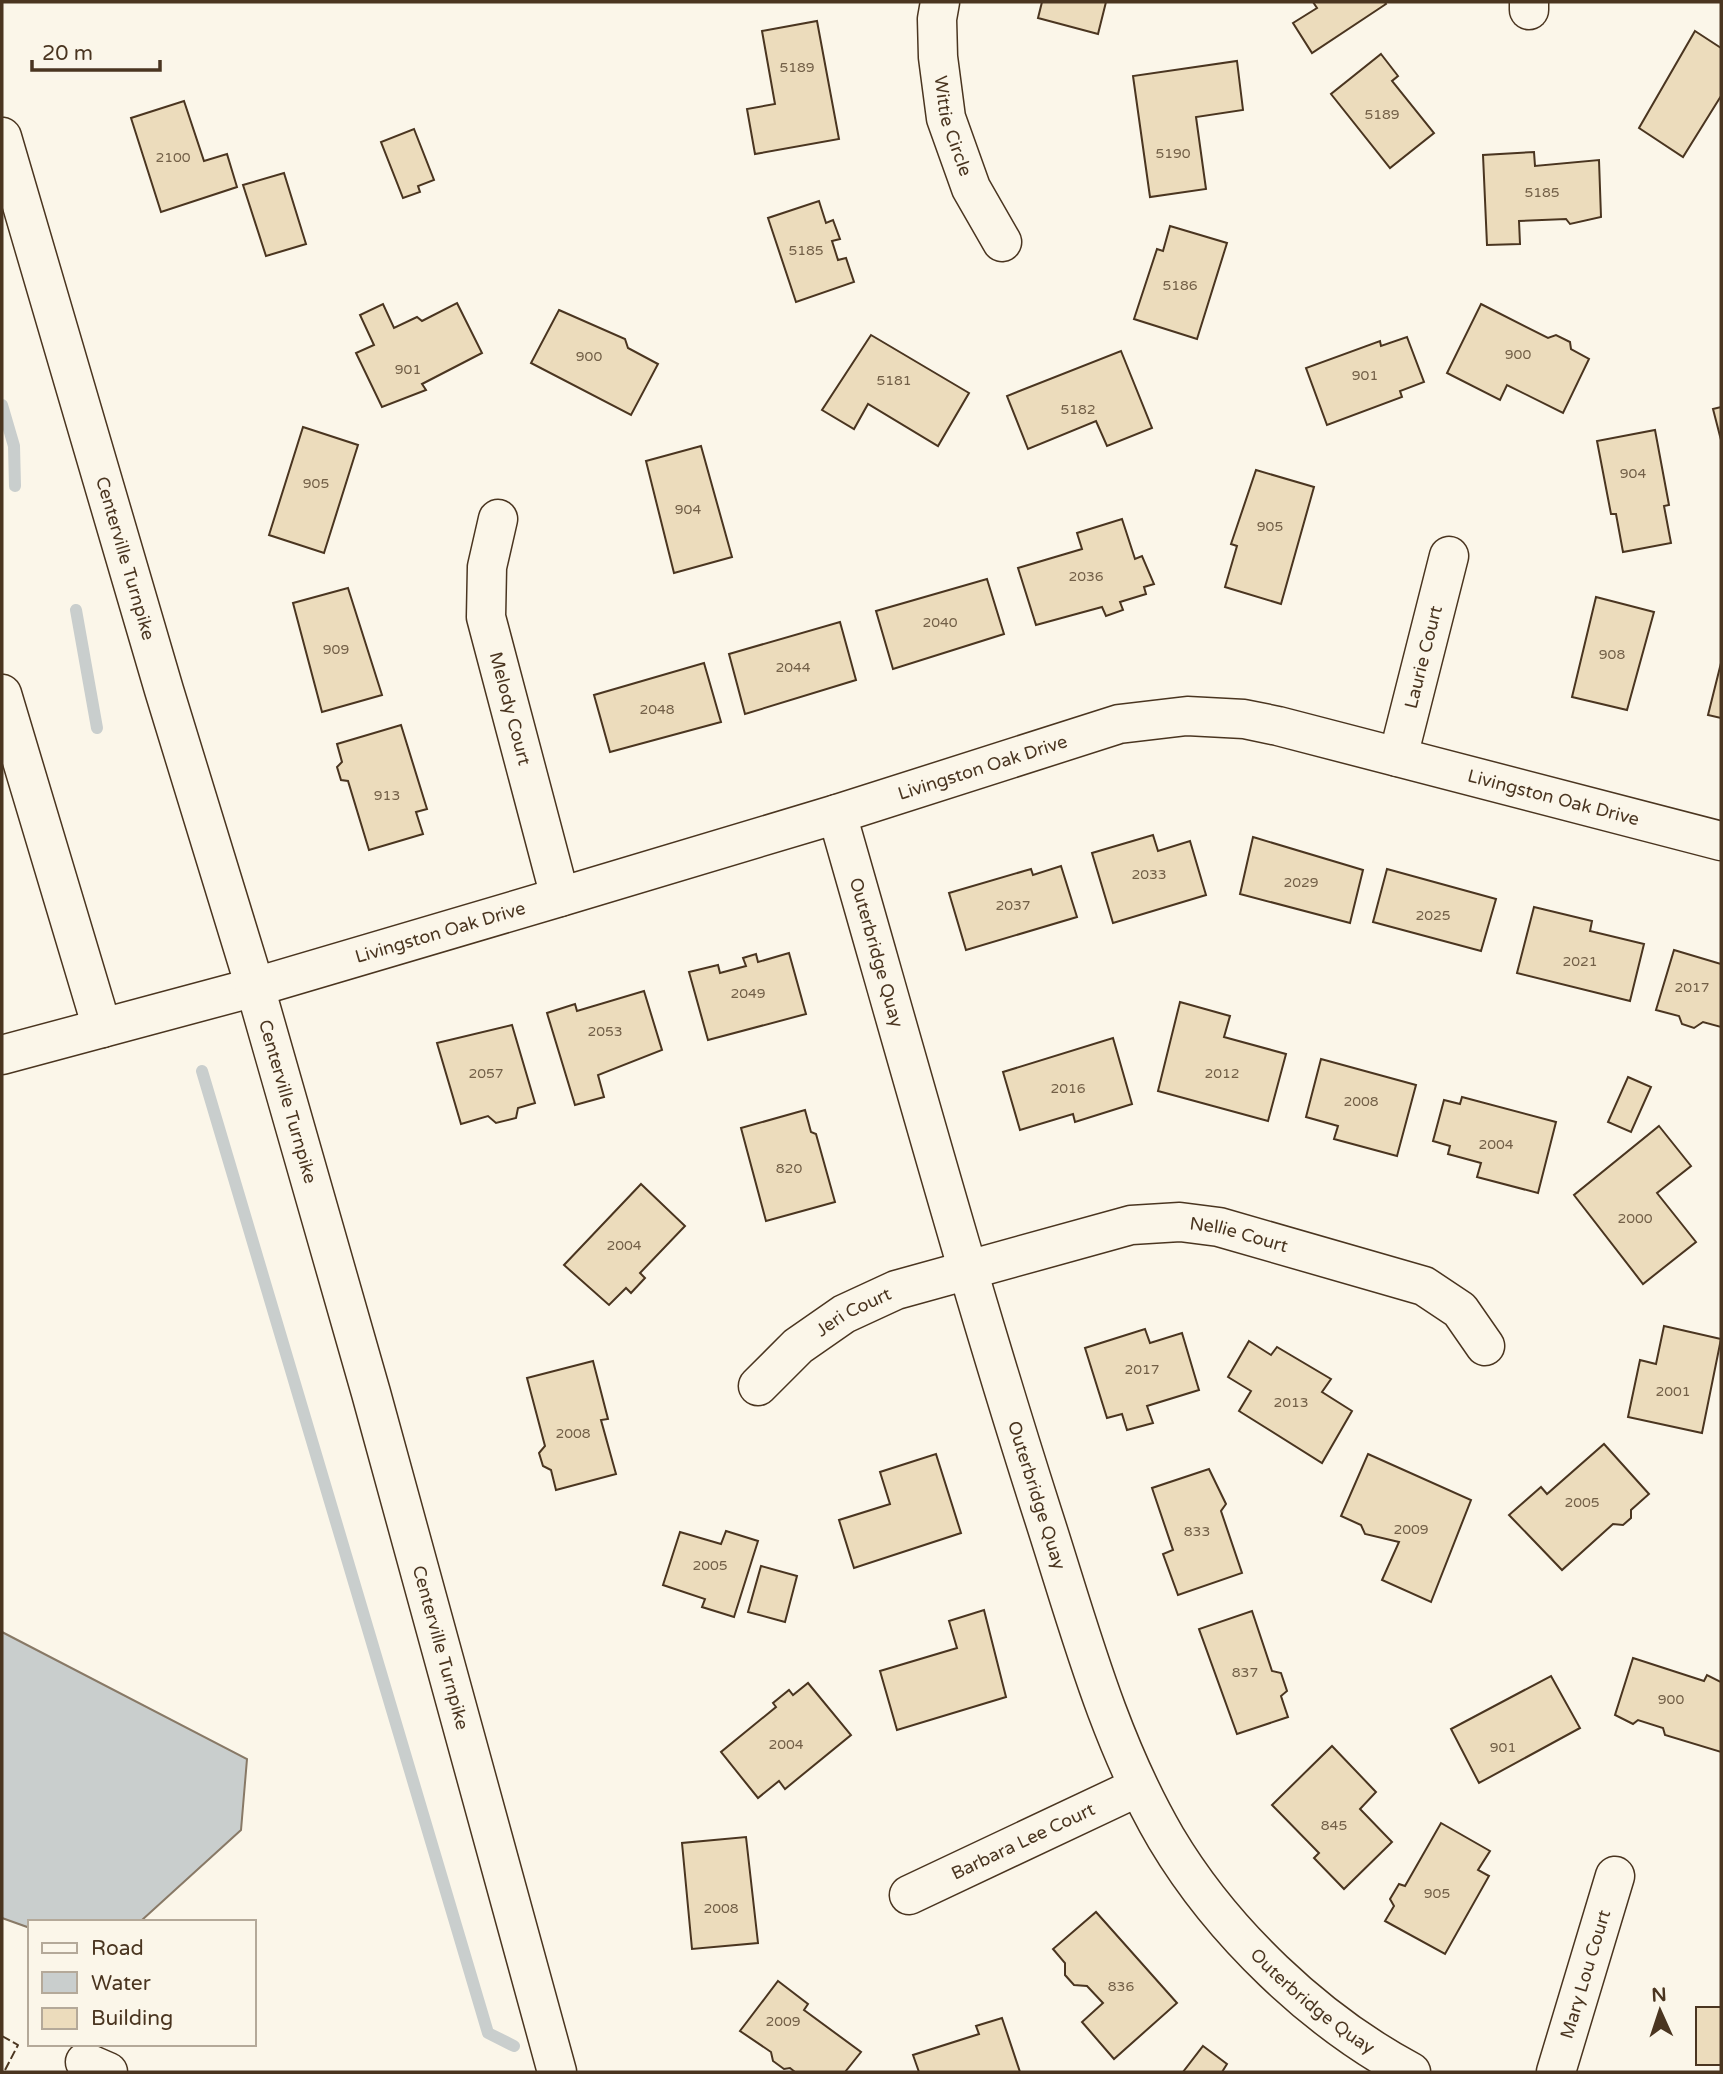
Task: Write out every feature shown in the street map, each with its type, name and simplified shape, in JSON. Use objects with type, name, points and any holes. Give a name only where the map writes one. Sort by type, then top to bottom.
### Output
[{"type":"street","name":"Wittie Circle","points":[[940,2],[937,19],[938,57],[946,118],[971,188],[1003,242]]},
{"type":"street","name":"Centerville Turnpike","points":[[2,137],[156,663],[255,987],[371,1393],[557,2072]]},
{"type":"street","name":"Melody Court","points":[[498,519],[487,567],[486,617],[560,898]]},
{"type":"street","name":"Laurie Court","points":[[1398,757],[1449,556]]},
{"type":"street","points":[[2,694],[102,1028]]},
{"type":"street","name":"Livingston Oak Drive","points":[[2,1055],[255,987],[560,898],[837,814],[1119,724],[1187,716],[1244,719],[1721,841]]},
{"type":"street","name":"Outerbridge Quay","points":[[837,814],[1019,1441],[1111,1726],[1138,1787],[1176,1852],[1215,1907],[1258,1955],[1318,2010],[1383,2057],[1411,2072]]},
{"type":"street","name":"Nellie Court","points":[[969,1269],[1131,1225],[1180,1222],[1219,1227],[1424,1286],[1460,1310],[1485,1346]]},
{"type":"street","name":"Jeri Court","points":[[758,1386],[798,1346],[844,1314],[896,1290],[969,1269]]},
{"type":"street","name":"Barbara Lee Court","points":[[909,1895],[1138,1787]]},
{"type":"street","name":"Mary Lou Court","points":[[1556,2072],[1615,1876]]},
{"type":"water","points":[[2,1632],[247,1759],[241,1830],[142,1920],[28,1920],[28,1927],[2,1918]]},
{"type":"building","points":[[1042,2],[1106,2],[1098,34],[1038,18]]},
{"type":"building","points":[[1313,2],[1386,4],[1312,53],[1293,23],[1317,8]]},
{"type":"building","points":[[817,21],[839,139],[755,154],[747,109],[775,104],[762,31]]},
{"type":"building","points":[[1695,31],[1721,48],[1721,96],[1683,157],[1639,128]]},
{"type":"building","points":[[1381,54],[1398,76],[1392,81],[1434,133],[1390,168],[1331,94]]},
{"type":"building","points":[[1237,61],[1243,110],[1196,117],[1206,189],[1150,197],[1133,76]]},
{"type":"building","points":[[184,101],[204,161],[227,154],[237,187],[161,212],[131,118]]},
{"type":"building","points":[[414,129],[434,180],[418,186],[420,192],[403,198],[381,142]]},
{"type":"building","points":[[1534,152],[1535,166],[1599,160],[1601,217],[1570,224],[1566,219],[1519,221],[1520,244],[1487,245],[1483,155]]},
{"type":"building","points":[[284,173],[306,244],[266,256],[243,185]]},
{"type":"building","points":[[819,201],[826,223],[833,220],[840,239],[832,241],[838,260],[846,258],[854,282],[796,302],[768,218]]},
{"type":"building","points":[[1170,226],[1227,243],[1197,339],[1134,319],[1157,249],[1163,251]]},
{"type":"building","points":[[457,303],[482,353],[422,384],[426,390],[382,407],[356,353],[374,345],[360,315],[383,304],[394,328],[417,317],[422,321]]},
{"type":"building","points":[[1481,304],[1548,338],[1556,335],[1570,342],[1571,349],[1589,359],[1563,413],[1507,385],[1500,400],[1447,373]]},
{"type":"building","points":[[559,310],[625,339],[628,348],[658,364],[631,415],[531,363]]},
{"type":"building","points":[[871,335],[969,393],[938,446],[868,404],[854,429],[822,410]]},
{"type":"building","points":[[1407,337],[1424,382],[1400,391],[1402,397],[1327,425],[1306,368],[1380,341],[1381,346]]},
{"type":"building","points":[[1121,351],[1152,428],[1107,446],[1096,421],[1028,449],[1007,396]]},
{"type":"building","points":[[1721,407],[1721,440],[1713,409]]},
{"type":"building","points":[[303,427],[358,445],[324,553],[269,535]]},
{"type":"building","points":[[1655,430],[1669,505],[1664,506],[1671,543],[1623,552],[1616,514],[1611,514],[1597,441]]},
{"type":"building","points":[[701,446],[732,557],[674,573],[646,461]]},
{"type":"building","points":[[1256,470],[1314,487],[1281,604],[1225,587],[1237,546],[1231,544]]},
{"type":"building","points":[[1122,519],[1135,559],[1142,556],[1154,584],[1144,587],[1146,594],[1120,602],[1123,610],[1106,616],[1102,607],[1036,625],[1018,568],[1082,549],[1077,533]]},
{"type":"building","points":[[987,579],[1004,634],[893,669],[876,611]]},
{"type":"building","points":[[348,588],[382,695],[322,712],[293,603]]},
{"type":"building","points":[[1596,597],[1654,612],[1627,710],[1572,697]]},
{"type":"building","points":[[840,622],[856,680],[745,714],[729,654]]},
{"type":"building","points":[[704,663],[721,722],[610,752],[594,695]]},
{"type":"building","points":[[1721,663],[1721,718],[1708,715]]},
{"type":"building","points":[[401,725],[427,809],[416,812],[423,834],[369,850],[348,781],[341,780],[337,767],[342,762],[337,744]]},
{"type":"building","points":[[1153,835],[1158,851],[1190,841],[1206,895],[1113,923],[1092,853]]},
{"type":"building","points":[[1253,837],[1363,870],[1350,923],[1240,894]]},
{"type":"building","points":[[1061,866],[1077,917],[966,950],[949,893],[1031,869],[1033,875]]},
{"type":"building","points":[[1387,869],[1496,899],[1481,951],[1373,922]]},
{"type":"building","points":[[1534,907],[1592,921],[1590,931],[1644,944],[1630,1001],[1517,973]]},
{"type":"building","points":[[1674,950],[1721,964],[1721,1027],[1703,1022],[1694,1028],[1682,1024],[1679,1016],[1656,1010]]},
{"type":"building","points":[[789,953],[806,1014],[708,1040],[689,972],[718,965],[720,973],[746,966],[743,958],[756,954],[758,962]]},
{"type":"building","points":[[644,991],[662,1050],[598,1075],[604,1097],[575,1105],[547,1013],[575,1004],[577,1011]]},
{"type":"building","points":[[1180,1002],[1230,1016],[1224,1037],[1286,1054],[1268,1121],[1158,1091]]},
{"type":"building","points":[[512,1025],[535,1103],[518,1108],[516,1118],[496,1123],[488,1116],[461,1124],[437,1043]]},
{"type":"building","points":[[1113,1038],[1132,1104],[1075,1122],[1073,1114],[1020,1130],[1003,1072]]},
{"type":"building","points":[[1321,1059],[1416,1085],[1397,1156],[1334,1139],[1338,1126],[1306,1117]]},
{"type":"building","points":[[1628,1077],[1651,1087],[1631,1132],[1608,1122]]},
{"type":"building","points":[[1462,1097],[1556,1122],[1538,1193],[1477,1177],[1481,1163],[1448,1154],[1450,1146],[1433,1141],[1444,1100],[1460,1104]]},
{"type":"building","points":[[805,1110],[811,1132],[816,1134],[835,1202],[766,1221],[741,1128]]},
{"type":"building","points":[[1659,1126],[1691,1166],[1657,1193],[1696,1242],[1643,1284],[1574,1195]]},
{"type":"building","points":[[641,1184],[685,1226],[640,1273],[645,1278],[631,1293],[626,1288],[609,1305],[564,1265]]},
{"type":"building","points":[[1664,1326],[1721,1339],[1702,1433],[1628,1417],[1640,1360],[1656,1364]]},
{"type":"building","points":[[1145,1329],[1150,1343],[1182,1333],[1199,1390],[1147,1406],[1153,1423],[1127,1430],[1122,1414],[1107,1418],[1085,1348]]},
{"type":"building","points":[[1249,1341],[1271,1355],[1277,1347],[1331,1379],[1322,1392],[1352,1411],[1322,1463],[1239,1411],[1251,1391],[1228,1377]]},
{"type":"building","points":[[593,1361],[608,1419],[601,1420],[616,1474],[556,1490],[551,1470],[543,1466],[539,1453],[545,1446],[527,1378]]},
{"type":"building","points":[[1604,1444],[1649,1494],[1631,1510],[1631,1518],[1623,1525],[1613,1524],[1562,1570],[1509,1515],[1541,1487],[1547,1494]]},
{"type":"building","points":[[936,1454],[961,1533],[854,1568],[839,1520],[890,1504],[880,1472]]},
{"type":"building","points":[[1368,1454],[1471,1500],[1431,1602],[1382,1580],[1399,1542],[1365,1534],[1361,1525],[1341,1516]]},
{"type":"building","points":[[1209,1469],[1226,1504],[1221,1511],[1242,1573],[1178,1595],[1163,1554],[1173,1550],[1152,1488]]},
{"type":"building","points":[[726,1531],[758,1541],[734,1617],[702,1607],[705,1599],[663,1585],[680,1532],[721,1544]]},
{"type":"building","points":[[761,1566],[797,1576],[785,1622],[748,1612]]},
{"type":"building","points":[[984,1610],[1006,1697],[897,1730],[880,1671],[957,1648],[949,1621]]},
{"type":"building","points":[[1252,1611],[1272,1671],[1281,1673],[1287,1691],[1281,1696],[1288,1717],[1237,1734],[1199,1629]]},
{"type":"building","points":[[1633,1658],[1704,1681],[1707,1675],[1721,1682],[1721,1752],[1665,1735],[1663,1728],[1638,1720],[1633,1724],[1615,1715]]},
{"type":"building","points":[[1551,1676],[1580,1728],[1479,1783],[1451,1729]]},
{"type":"building","points":[[808,1683],[851,1735],[785,1789],[779,1781],[758,1798],[721,1752],[776,1707],[773,1703],[789,1690],[793,1695]]},
{"type":"building","points":[[1332,1746],[1376,1792],[1360,1809],[1392,1842],[1344,1889],[1314,1858],[1319,1853],[1272,1805]]},
{"type":"building","points":[[1441,1823],[1490,1851],[1478,1870],[1489,1876],[1445,1954],[1385,1921],[1394,1906],[1390,1899],[1399,1884],[1405,1886]]},
{"type":"building","points":[[746,1837],[758,1943],[692,1949],[682,1843]]},
{"type":"building","points":[[1096,1912],[1177,2003],[1114,2059],[1082,2022],[1103,2003],[1087,1986],[1074,1985],[1065,1975],[1065,1963],[1053,1949]]},
{"type":"building","points":[[778,1981],[808,2004],[804,2010],[861,2052],[845,2072],[795,2072],[790,2068],[784,2069],[773,2061],[771,2052],[740,2031]]},
{"type":"building","points":[[1696,2007],[1721,2007],[1721,2065],[1696,2065]]},
{"type":"building","points":[[1002,2018],[1020,2072],[919,2072],[913,2055],[979,2034],[976,2026]]},
{"type":"building","points":[[1203,2046],[1227,2064],[1222,2072],[1183,2072]]},
{"type":"waterway","points":[[2,405],[14,446],[15,486]]},
{"type":"waterway","points":[[76,610],[97,728]]},
{"type":"waterway","points":[[202,1071],[488,2033],[514,2046]]},
{"type":"fence","points":[[2,2036],[18,2045],[4,2072]]}]
